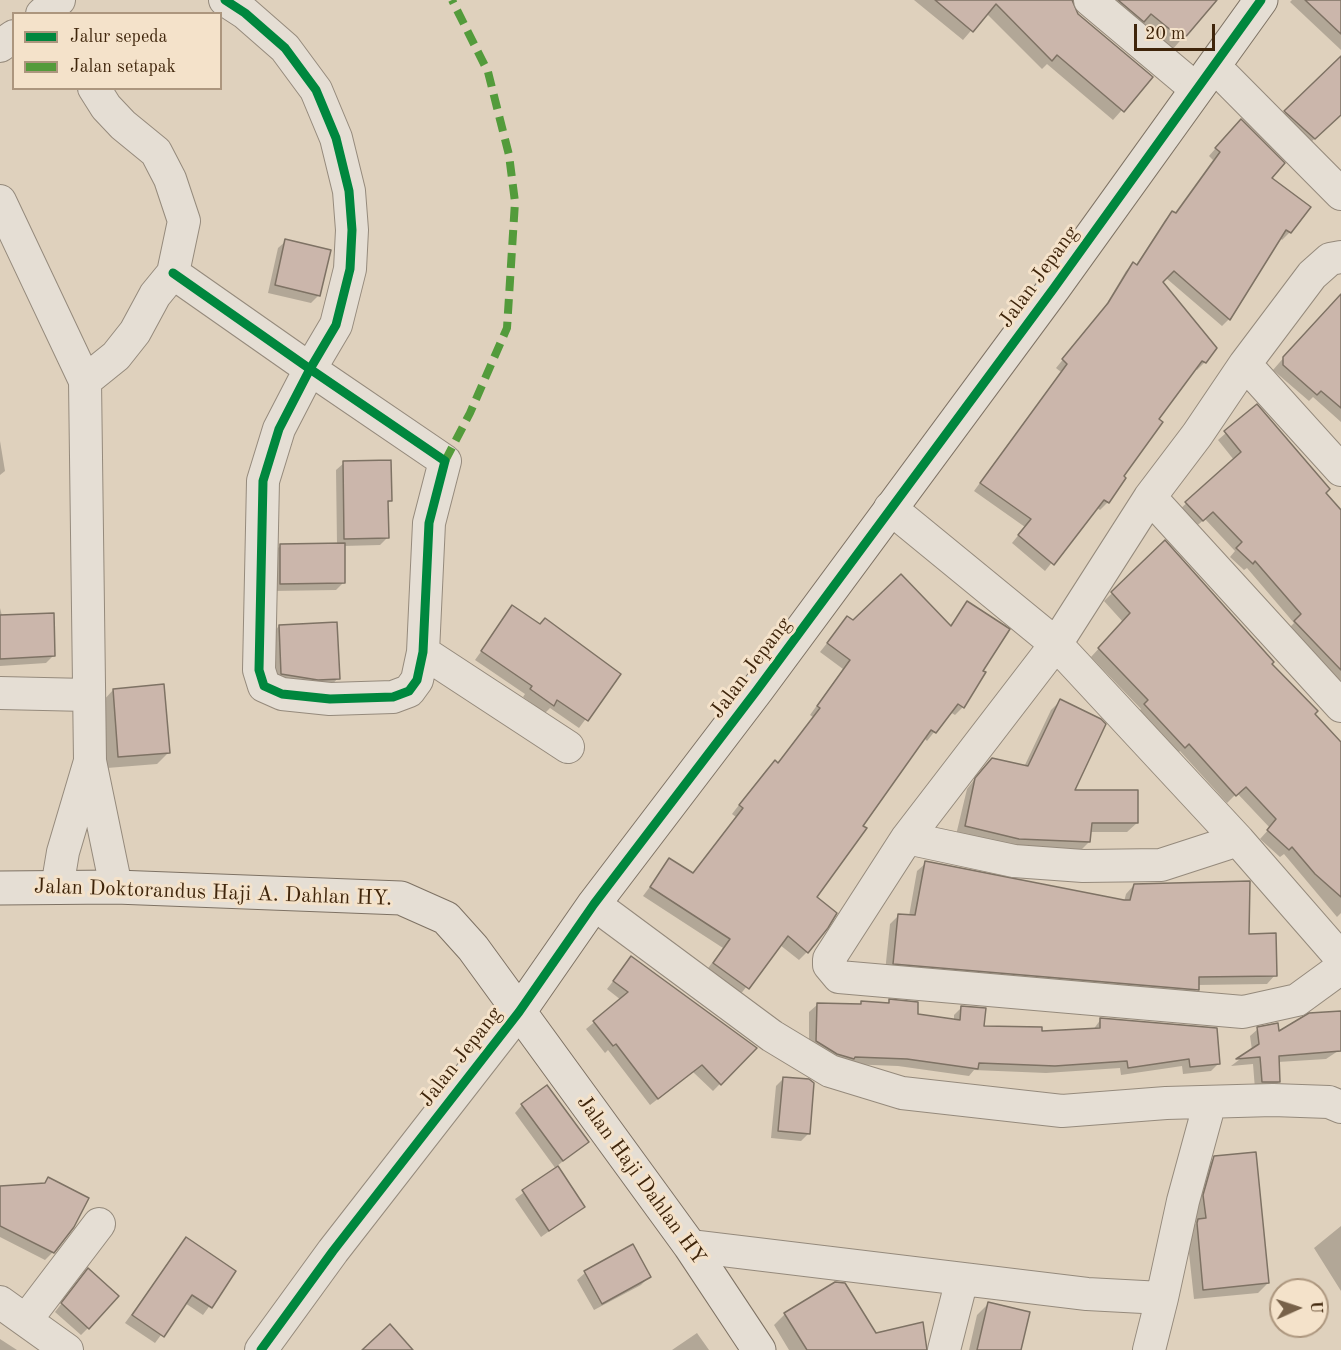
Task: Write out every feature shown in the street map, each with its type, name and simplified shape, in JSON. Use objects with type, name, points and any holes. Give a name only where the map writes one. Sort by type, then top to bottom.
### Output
[{"type":"street","points":[[44,12],[59,0]]},
{"type":"street","points":[[172,273],[310,369],[446,461],[429,523],[423,652],[417,680],[408,691],[393,697],[330,699],[282,694],[264,686],[259,670],[257,648],[263,481],[279,429],[310,369],[336,324],[350,269],[352,230],[349,191],[336,138],[316,90],[285,48],[245,13],[225,0]]},
{"type":"street","points":[[1090,0],[1205,77],[1341,194]]},
{"type":"street","name":"Jalan Jepang","points":[[261,1350],[333,1251],[519,1012],[594,904],[752,697],[1054,288],[1261,0]]},
{"type":"street","points":[[85,381],[116,356],[135,332],[155,295],[172,273],[184,221],[170,179],[156,152],[114,116],[95,90]]},
{"type":"street","points":[[0,201],[85,381],[87,695],[90,760],[116,887]]},
{"type":"street","points":[[1341,257],[1330,259],[1312,275],[1245,364],[1150,498],[1056,644],[907,838],[829,959],[829,964],[838,977],[1243,1012],[1297,1000],[1341,968]]},
{"type":"street","points":[[1245,364],[1341,470]]},
{"type":"street","points":[[1150,498],[1341,706]]},
{"type":"street","points":[[890,508],[1056,644],[1238,840],[1341,958]]},
{"type":"street","points":[[423,652],[568,747]]},
{"type":"street","points":[[0,693],[87,695]]},
{"type":"street","points":[[57,888],[63,852],[90,760]]},
{"type":"street","points":[[907,838],[1014,861],[1083,866],[1161,865],[1238,840]]},
{"type":"street","name":"Jalan Doktorandus Haji A. Dahlan HY.","points":[[0,888],[116,887],[401,898],[447,918],[473,948],[519,1012]]},
{"type":"street","points":[[594,904],[772,1036],[841,1074],[902,1093],[1062,1111],[1210,1102],[1329,1102],[1341,1107]]},
{"type":"street","name":"Jalan Haji Dahlan HY","points":[[519,1012],[690,1246],[759,1350]]},
{"type":"street","points":[[1149,1350],[1183,1202],[1210,1102]]},
{"type":"street","points":[[26,1320],[99,1224]]},
{"type":"street","points":[[690,1246],[1087,1294],[1162,1298]]},
{"type":"street","points":[[944,1350],[962,1279]]},
{"type":"street","points":[[0,1302],[67,1350]]},
{"type":"building","points":[[935,0],[1072,0],[1078,14],[1153,77],[1124,112],[1057,55],[1052,61],[996,4],[973,32]]},
{"type":"building","points":[[1118,0],[1217,0],[1183,40],[1151,14],[1144,22]]},
{"type":"building","points":[[1305,0],[1341,0],[1341,34]]},
{"type":"building","points":[[1341,56],[1341,115],[1315,139],[1284,111]]},
{"type":"building","points":[[1241,119],[1285,163],[1272,178],[1311,207],[1291,233],[1286,230],[1230,320],[1174,271],[1163,282],[1217,348],[1206,363],[1202,361],[1159,419],[1163,422],[1124,476],[1126,478],[1109,503],[1104,500],[1054,565],[1018,535],[1031,519],[980,483],[1067,364],[1062,359],[1108,303],[1133,262],[1137,265],[1172,211],[1176,213],[1220,152],[1215,148]]},
{"type":"building","points":[[285,239],[331,250],[320,296],[275,285]]},
{"type":"building","points":[[1341,294],[1341,408],[1321,391],[1317,395],[1283,365],[1283,357]]},
{"type":"building","points":[[1257,404],[1330,489],[1326,493],[1341,510],[1341,670],[1294,621],[1301,614],[1255,561],[1253,564],[1236,548],[1242,542],[1213,512],[1203,521],[1185,502],[1241,452],[1224,431]]},
{"type":"building","points":[[391,460],[392,501],[388,501],[389,538],[344,539],[343,461]]},
{"type":"building","points":[[1165,540],[1274,662],[1272,664],[1318,711],[1315,714],[1341,742],[1341,897],[1315,874],[1292,847],[1289,850],[1267,830],[1276,819],[1246,787],[1236,796],[1189,744],[1185,748],[1144,704],[1148,700],[1098,648],[1130,613],[1111,592]]},
{"type":"building","points":[[345,543],[345,583],[280,584],[280,544]]},
{"type":"building","points":[[901,574],[951,626],[967,601],[1010,629],[983,671],[986,672],[964,708],[958,704],[936,733],[931,730],[863,826],[867,828],[817,897],[837,913],[828,928],[808,953],[788,936],[749,989],[713,963],[730,939],[650,887],[669,858],[693,873],[743,808],[739,805],[775,760],[778,763],[820,708],[817,706],[850,660],[827,643],[847,616],[853,620]]},
{"type":"building","points":[[512,605],[540,624],[545,618],[621,674],[588,721],[557,700],[554,706],[530,689],[532,686],[481,651]]},
{"type":"building","points":[[54,613],[55,656],[0,659],[0,615]]},
{"type":"building","points":[[337,622],[340,679],[318,680],[281,674],[279,625]]},
{"type":"building","points":[[164,684],[170,753],[118,757],[113,689]]},
{"type":"building","points":[[1060,699],[1101,719],[1106,724],[1075,790],[1138,790],[1138,823],[1092,823],[1090,842],[1019,839],[965,826],[975,778],[992,758],[1028,766]]},
{"type":"building","points":[[925,861],[1124,900],[1130,900],[1134,884],[1250,881],[1249,934],[1276,933],[1277,976],[1199,977],[1199,990],[893,964],[898,914],[915,915]]},
{"type":"building","points":[[631,956],[757,1048],[721,1085],[702,1065],[658,1099],[616,1044],[613,1046],[593,1021],[628,992],[613,981]]},
{"type":"building","points":[[889,999],[918,1002],[918,1014],[960,1020],[961,1006],[986,1008],[984,1026],[1042,1027],[1042,1031],[1100,1028],[1100,1018],[1217,1028],[1220,1064],[1190,1067],[1189,1059],[1128,1068],[1127,1061],[1055,1066],[979,1063],[978,1069],[907,1059],[855,1057],[854,1059],[837,1054],[816,1041],[817,1003],[861,1004],[861,1001],[889,1003]]},
{"type":"building","points":[[1341,1011],[1341,1051],[1279,1056],[1280,1082],[1262,1082],[1260,1057],[1236,1059],[1259,1044],[1257,1027],[1278,1023],[1279,1031],[1309,1013]]},
{"type":"building","points":[[783,1077],[809,1079],[814,1083],[810,1134],[778,1131]]},
{"type":"building","points":[[547,1085],[589,1142],[563,1161],[521,1104]]},
{"type":"building","points":[[1256,1152],[1269,1283],[1203,1290],[1197,1223],[1198,1219],[1206,1218],[1203,1195],[1214,1156]]},
{"type":"building","points":[[558,1166],[585,1207],[549,1231],[522,1190]]},
{"type":"building","points":[[48,1177],[89,1198],[74,1227],[54,1253],[0,1226],[0,1186],[45,1183]]},
{"type":"building","points":[[186,1237],[236,1271],[212,1308],[192,1295],[164,1337],[132,1315]]},
{"type":"building","points":[[633,1244],[651,1277],[602,1304],[584,1271]]},
{"type":"building","points":[[88,1268],[119,1296],[89,1329],[61,1303]]},
{"type":"building","points":[[835,1282],[845,1283],[876,1333],[923,1322],[927,1350],[807,1350],[784,1313]]},
{"type":"building","points":[[988,1302],[1030,1312],[1021,1350],[977,1350]]},
{"type":"building","points":[[390,1324],[413,1350],[362,1350]]},
{"type":"marked path","points":[[445,461],[470,413],[507,328],[515,202],[509,155],[488,72],[452,0]]},
{"type":"cycle path","points":[[173,273],[310,369],[445,461],[429,523],[423,652],[417,680],[409,691],[393,697],[330,699],[282,694],[264,686],[259,670],[263,481],[279,429],[310,369],[336,325],[350,269],[352,230],[349,191],[336,138],[316,90],[285,48],[245,13],[225,0]]},
{"type":"cycle path","points":[[261,1350],[333,1251],[519,1012],[594,904],[757,690],[1054,288],[1261,0]]}]
